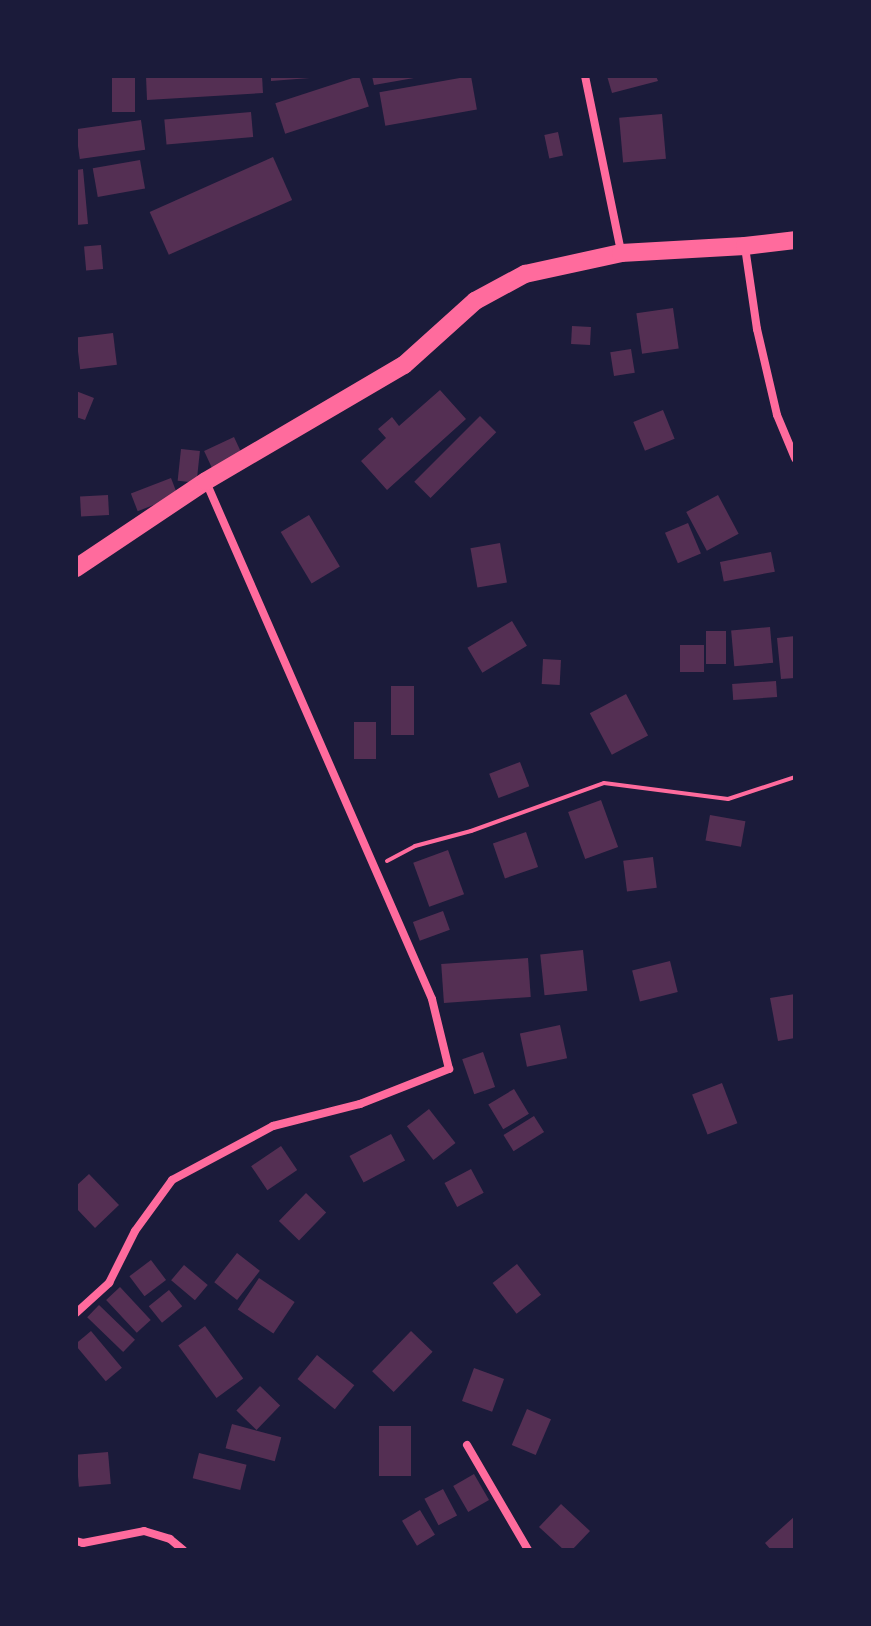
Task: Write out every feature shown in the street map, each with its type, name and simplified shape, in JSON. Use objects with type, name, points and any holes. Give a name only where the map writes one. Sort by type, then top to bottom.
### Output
[{"type":"main road","points":[[76,568],[206,481],[404,365],[475,301],[525,274],[621,253],[795,240]]},
{"type":"street","points":[[585,76],[621,253]]},
{"type":"street","points":[[745,246],[757,329],[777,415],[795,458]]},
{"type":"street","points":[[76,1313],[109,1283],[135,1231],[172,1180],[273,1126],[360,1104],[449,1069],[432,999],[206,481]]},
{"type":"street","points":[[467,1445],[528,1550]]},
{"type":"street","points":[[76,1541],[83,1543],[144,1531],[170,1539],[183,1550]]},
{"type":"path","points":[[374,867],[415,846],[471,831],[604,783],[728,799],[795,777]]},
{"type":"building","points":[[112,76],[135,76],[135,112],[112,112]]},
{"type":"building","points":[[146,76],[262,76],[263,93],[147,100]]},
{"type":"building","points":[[271,76],[310,76],[310,78],[271,81]]},
{"type":"building","points":[[359,76],[369,106],[285,134],[275,103]]},
{"type":"building","points":[[372,76],[413,76],[414,78],[374,85]]},
{"type":"building","points":[[471,76],[477,109],[385,126],[379,92]]},
{"type":"building","points":[[607,76],[656,76],[658,81],[612,93]]},
{"type":"building","points":[[251,112],[253,137],[167,144],[164,120]]},
{"type":"building","points":[[662,114],[666,159],[623,163],[619,118]]},
{"type":"building","points":[[141,120],[145,150],[80,159],[76,129]]},
{"type":"building","points":[[558,132],[563,155],[549,158],[544,135]]},
{"type":"building","points":[[273,157],[292,200],[169,255],[150,212]]},
{"type":"building","points":[[140,160],[145,189],[98,197],[93,168]]},
{"type":"building","points":[[83,169],[88,224],[76,225],[76,170]]},
{"type":"building","points":[[101,245],[103,269],[86,270],[84,246]]},
{"type":"building","points":[[673,308],[679,349],[642,354],[636,313]]},
{"type":"building","points":[[572,326],[591,327],[590,345],[571,344]]},
{"type":"building","points":[[113,333],[117,365],[80,369],[76,338]]},
{"type":"building","points":[[631,349],[635,373],[614,376],[610,352]]},
{"type":"building","points":[[440,390],[466,419],[387,490],[361,461],[386,438],[378,429],[392,417],[399,426]]},
{"type":"building","points":[[76,391],[94,398],[85,420],[76,417]]},
{"type":"building","points":[[663,410],[675,439],[645,451],[633,422]]},
{"type":"building","points":[[480,416],[496,432],[431,498],[414,482]]},
{"type":"building","points":[[234,437],[242,454],[212,468],[204,451]]},
{"type":"building","points":[[181,449],[200,451],[197,483],[178,481]]},
{"type":"building","points":[[171,478],[178,496],[138,511],[131,493]]},
{"type":"building","points":[[108,495],[109,515],[81,516],[80,496]]},
{"type":"building","points":[[718,495],[739,534],[707,551],[686,512]]},
{"type":"building","points":[[309,515],[340,566],[312,583],[281,532]]},
{"type":"building","points":[[688,523],[701,553],[678,563],[665,533]]},
{"type":"building","points":[[500,543],[507,582],[477,588],[470,548]]},
{"type":"building","points":[[771,552],[775,572],[724,582],[720,562]]},
{"type":"building","points":[[512,621],[527,646],[482,673],[467,648]]},
{"type":"building","points":[[770,627],[773,663],[734,666],[731,630]]},
{"type":"building","points":[[706,631],[726,631],[726,664],[706,664]]},
{"type":"building","points":[[795,636],[795,678],[781,679],[777,638]]},
{"type":"building","points":[[680,645],[704,645],[704,672],[680,672]]},
{"type":"building","points":[[543,659],[561,660],[560,685],[542,684]]},
{"type":"building","points":[[776,681],[777,697],[733,700],[732,684]]},
{"type":"building","points":[[391,686],[414,686],[414,735],[391,735]]},
{"type":"building","points":[[626,694],[648,735],[612,755],[590,713]]},
{"type":"building","points":[[354,722],[376,722],[376,759],[354,759]]},
{"type":"building","points":[[520,762],[529,786],[499,798],[489,774]]},
{"type":"building","points":[[601,800],[618,847],[585,859],[568,812]]},
{"type":"building","points":[[710,815],[745,821],[741,847],[705,841]]},
{"type":"building","points":[[526,832],[538,867],[505,878],[493,843]]},
{"type":"building","points":[[448,850],[464,894],[429,907],[413,863]]},
{"type":"building","points":[[653,857],[657,888],[627,891],[623,861]]},
{"type":"building","points":[[443,911],[450,930],[420,941],[413,922]]},
{"type":"building","points":[[583,950],[587,991],[545,995],[540,954]]},
{"type":"building","points":[[528,958],[531,997],[444,1003],[441,964]]},
{"type":"building","points":[[670,961],[678,992],[640,1001],[632,970]]},
{"type":"building","points":[[795,994],[795,1038],[778,1041],[770,998]]},
{"type":"building","points":[[560,1025],[567,1058],[527,1067],[520,1034]]},
{"type":"building","points":[[483,1052],[495,1087],[474,1094],[462,1059]]},
{"type":"building","points":[[722,1083],[737,1123],[708,1135],[692,1094]]},
{"type":"building","points":[[514,1089],[529,1114],[503,1129],[488,1104]]},
{"type":"building","points":[[429,1109],[455,1143],[433,1160],[407,1126]]},
{"type":"building","points":[[534,1116],[544,1132],[514,1151],[503,1135]]},
{"type":"building","points":[[391,1134],[405,1160],[364,1183],[350,1156]]},
{"type":"building","points":[[281,1146],[297,1170],[267,1190],[251,1166]]},
{"type":"building","points":[[471,1169],[484,1193],[457,1207],[445,1183]]},
{"type":"building","points":[[89,1174],[119,1205],[95,1228],[76,1208],[76,1186]]},
{"type":"building","points":[[306,1193],[326,1212],[299,1241],[279,1221]]},
{"type":"building","points":[[237,1253],[260,1271],[237,1300],[214,1282]]},
{"type":"building","points":[[151,1260],[166,1280],[144,1296],[129,1276]]},
{"type":"building","points":[[517,1264],[541,1295],[517,1314],[493,1283]]},
{"type":"building","points":[[184,1265],[208,1285],[195,1300],[171,1280]]},
{"type":"building","points":[[259,1278],[295,1302],[273,1334],[238,1310]]},
{"type":"building","points":[[120,1287],[151,1320],[137,1333],[106,1300]]},
{"type":"building","points":[[169,1290],[182,1306],[162,1323],[149,1306]]},
{"type":"building","points":[[99,1305],[135,1340],[123,1352],[87,1317]]},
{"type":"building","points":[[205,1326],[243,1379],[217,1398],[178,1345]]},
{"type":"building","points":[[91,1331],[122,1368],[106,1381],[76,1346]]},
{"type":"building","points":[[411,1331],[433,1352],[394,1392],[372,1371]]},
{"type":"building","points":[[317,1355],[354,1385],[335,1409],[297,1379]]},
{"type":"building","points":[[474,1368],[504,1379],[492,1412],[462,1401]]},
{"type":"building","points":[[260,1386],[280,1405],[257,1430],[236,1410]]},
{"type":"building","points":[[527,1409],[551,1419],[536,1455],[512,1445]]},
{"type":"building","points":[[232,1424],[281,1437],[275,1461],[226,1448]]},
{"type":"building","points":[[379,1426],[411,1426],[411,1476],[379,1476]]},
{"type":"building","points":[[108,1452],[111,1484],[79,1487],[76,1455]]},
{"type":"building","points":[[199,1453],[247,1465],[240,1490],[193,1478]]},
{"type":"building","points":[[474,1474],[489,1500],[468,1512],[453,1486]]},
{"type":"building","points":[[443,1489],[457,1515],[439,1525],[424,1499]]},
{"type":"building","points":[[561,1504],[590,1531],[572,1550],[564,1550],[539,1527]]},
{"type":"building","points":[[420,1510],[435,1535],[417,1546],[402,1521]]},
{"type":"building","points":[[795,1516],[795,1550],[771,1550],[765,1543]]}]
